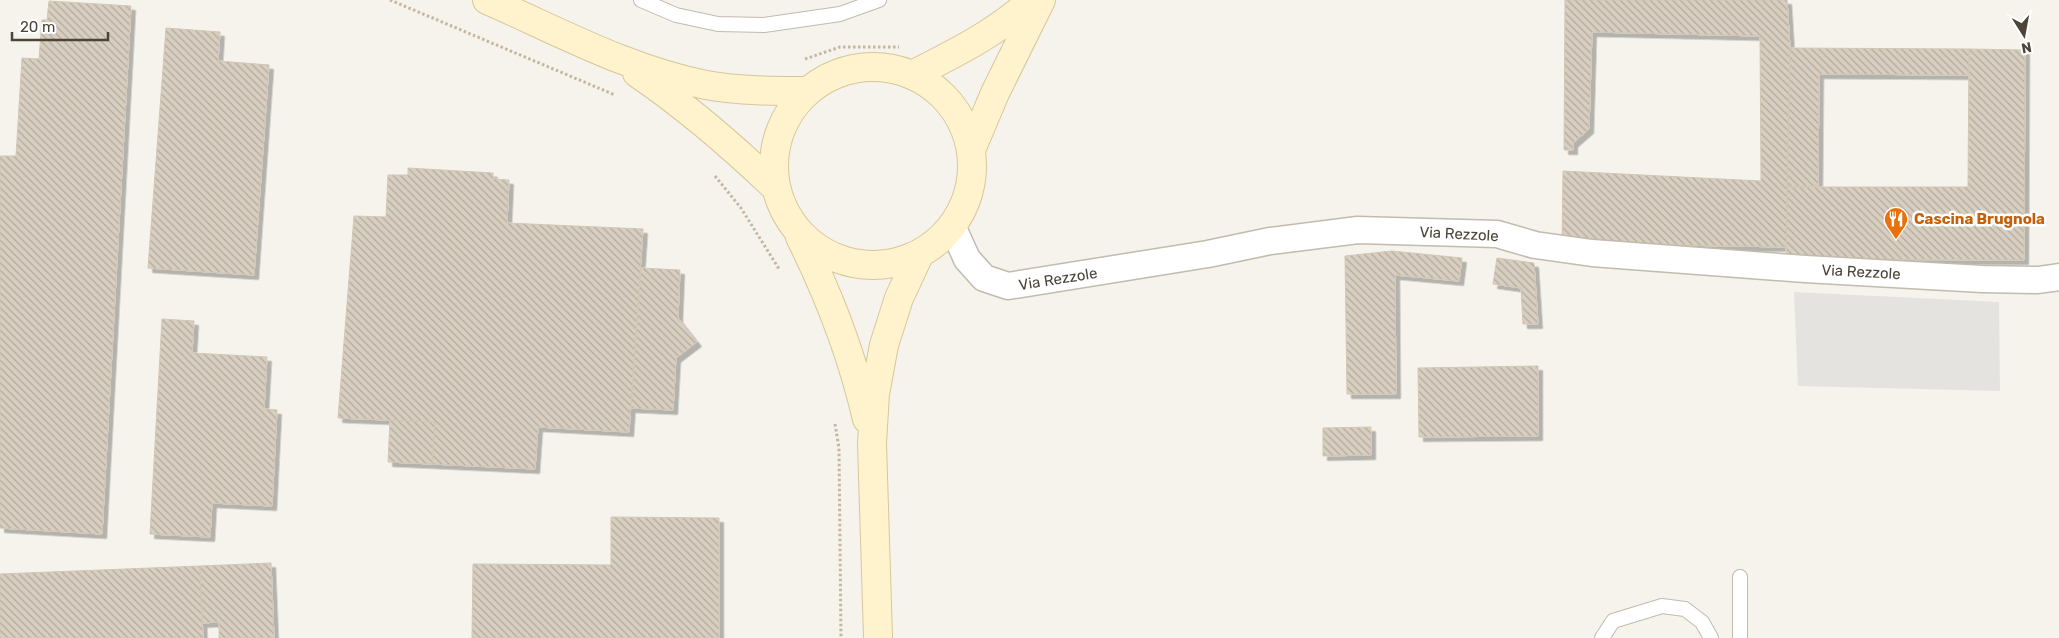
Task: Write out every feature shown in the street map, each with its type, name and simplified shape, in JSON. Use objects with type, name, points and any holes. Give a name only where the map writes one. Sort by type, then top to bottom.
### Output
[{"type":"street","points":[[487,0],[609,54],[657,72],[706,84],[757,91],[808,91]]},
{"type":"street","points":[[912,75],[950,56],[986,34],[1021,10],[1032,0]]},
{"type":"street","points":[[971,150],[995,93],[1042,0]]},
{"type":"street","points":[[609,54],[654,84],[696,116],[776,188]]},
{"type":"street","points":[[798,231],[818,249],[842,260],[868,265],[895,262],[920,253],[938,241],[952,226],[965,203],[972,177],[971,150],[964,127],[951,105],[934,88],[912,75],[886,68],[858,68],[832,76],[808,91],[790,111],[779,135],[774,161],[776,188],[784,211],[798,231],[838,322],[862,399],[872,443]]},
{"type":"street","name":"Via Rezzole","points":[[952,226],[967,259],[984,278],[1008,286],[1208,254],[1270,241],[1358,230],[1498,234],[1535,245],[1592,253],[1795,268],[1982,279],[2038,280],[2059,277]]},
{"type":"street","points":[[878,638],[872,443],[875,394],[884,345],[899,298],[920,253]]},
{"type":"lane","points":[[641,0],[676,15],[718,24],[764,25],[840,14],[879,0]]},
{"type":"lane","points":[[1740,577],[1740,638]]},
{"type":"lane","points":[[1602,638],[1614,621],[1662,606],[1685,609],[1702,622],[1711,638]]},
{"type":"path","points":[[390,0],[606,91],[622,100]]},
{"type":"path","points":[[798,62],[840,47],[905,46]]},
{"type":"path","points":[[709,169],[741,208],[780,270]]},
{"type":"path","points":[[834,420],[839,448],[841,638]]},
{"type":"shaded area","points":[[1794,292],[1999,302],[2000,391],[1798,386]]},
{"type":"building","points":[[1565,0],[1787,0],[1790,48],[1786,247],[1562,243],[1563,171],[1761,181],[1760,36],[1592,32],[1589,129],[1573,143],[1573,150],[1564,150]]},
{"type":"building","points":[[49,1],[131,6],[102,534],[0,528],[0,156],[16,156],[22,58],[39,59],[42,20],[47,20]]},
{"type":"building","points":[[166,28],[220,32],[218,61],[269,65],[254,275],[148,268]]},
{"type":"building","points":[[1790,48],[1969,49],[1968,75],[1819,74],[1818,186],[1787,187]]},
{"type":"building","points":[[1969,49],[2025,50],[2024,260],[1786,259],[1787,187],[1968,187]]},
{"type":"building","points":[[408,168],[493,173],[493,179],[509,180],[507,223],[643,229],[629,432],[538,427],[535,469],[432,464],[435,422],[338,418],[354,216],[386,217],[388,175],[408,175]]},
{"type":"building","points":[[1392,251],[1462,258],[1459,281],[1395,275],[1396,394],[1347,394],[1345,256]]},
{"type":"building","points":[[1497,258],[1534,263],[1538,324],[1523,324],[1521,288],[1493,284]]},
{"type":"building","points":[[641,268],[680,270],[678,318],[697,342],[676,358],[673,410],[631,408]]},
{"type":"building","points":[[162,319],[194,321],[192,353],[267,357],[264,409],[277,410],[272,506],[212,503],[210,537],[150,534]]},
{"type":"building","points":[[1538,366],[1538,436],[1419,437],[1418,368]]},
{"type":"building","points":[[390,420],[435,422],[432,464],[388,462]]},
{"type":"building","points":[[1371,427],[1371,455],[1323,456],[1323,428]]},
{"type":"building","points":[[611,517],[719,518],[719,638],[472,638],[473,564],[611,565]]},
{"type":"building","points":[[271,563],[274,638],[219,638],[219,622],[202,623],[200,566]]},
{"type":"building","points":[[200,566],[203,638],[0,638],[0,574]]},
{"type":"place","name":"Cascina Brugnola","points":[[1896,240]]}]
